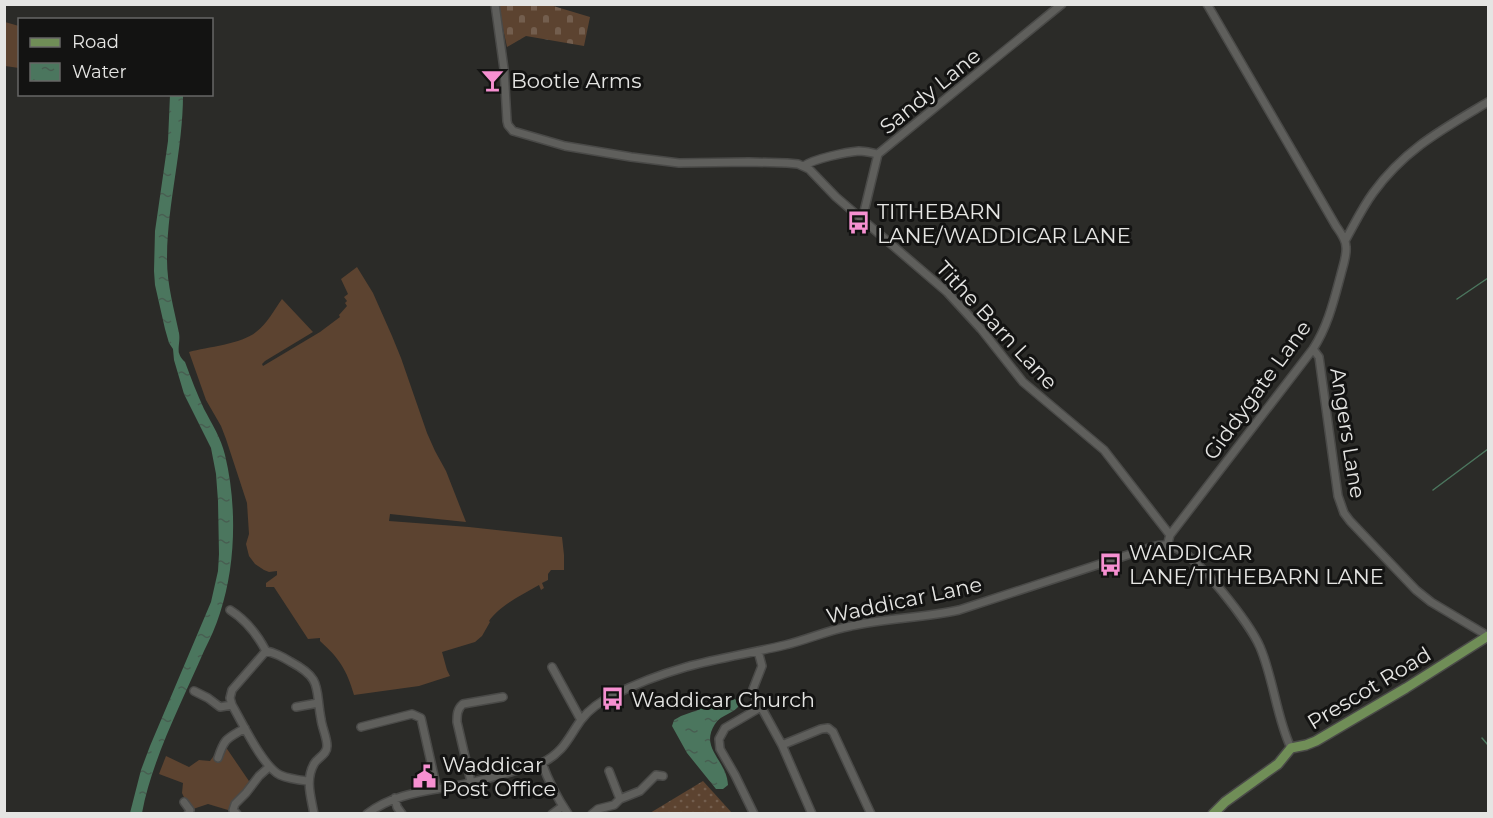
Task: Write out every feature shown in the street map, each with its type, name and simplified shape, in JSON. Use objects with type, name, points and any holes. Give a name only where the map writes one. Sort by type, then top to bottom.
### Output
[{"type":"main road","name":"Prescot Road","points":[[1213,813],[1278,764],[1291,748],[1311,744],[1488,637]]},
{"type":"street","points":[[495,4],[504,69],[507,121],[510,129],[516,133],[566,146],[679,164],[768,163],[804,166]]},
{"type":"street","name":"Sandy Lane","points":[[804,166],[813,161],[852,152],[878,154],[1062,4]]},
{"type":"street","points":[[1207,4],[1345,241]]},
{"type":"street","name":"Giddygate Lane","points":[[1170,535],[1321,337],[1332,307],[1346,253],[1345,241],[1371,195],[1384,178],[1415,148],[1488,102]]},
{"type":"street","points":[[862,220],[878,154]]},
{"type":"street","name":"Tithe Barn Lane","points":[[804,166],[862,220],[947,292],[981,329],[1023,382],[1104,450],[1170,535]]},
{"type":"street","name":"Angers Lane","points":[[1313,349],[1318,357],[1338,496],[1344,513],[1416,590],[1431,602],[1488,637]]},
{"type":"street","points":[[1170,535],[1167,546],[1182,551],[1196,564],[1227,598],[1255,637],[1266,663],[1284,732],[1291,748]]},
{"type":"street","name":"Waddicar Lane","points":[[367,813],[395,798],[471,783],[551,759],[562,749],[581,720],[596,705],[631,687],[687,666],[787,645],[852,625],[932,616],[959,610],[1152,547],[1167,546]]},
{"type":"street","points":[[230,610],[242,618],[261,641],[266,651],[304,669],[311,675],[316,686],[327,745],[326,752],[315,761],[308,781],[314,813]]},
{"type":"street","points":[[266,651],[232,690],[230,698],[232,705],[269,767],[280,775],[308,781]]},
{"type":"street","points":[[758,651],[762,666],[753,689],[754,696],[782,744],[812,813]]},
{"type":"street","points":[[552,667],[581,720]]},
{"type":"street","points":[[316,686],[325,685]]},
{"type":"street","points":[[194,692],[220,707],[232,705]]},
{"type":"street","points":[[471,783],[457,722],[459,707],[463,704],[503,697]]},
{"type":"street","points":[[296,707],[318,703]]},
{"type":"street","points":[[754,813],[720,749],[719,739],[725,728],[761,707]]},
{"type":"street","points":[[361,727],[412,714],[421,718],[436,789]]},
{"type":"street","points":[[218,758],[223,743],[245,728]]},
{"type":"street","points":[[782,744],[828,728],[833,732],[871,813]]},
{"type":"street","points":[[542,763],[550,785],[568,813]]},
{"type":"street","points":[[237,813],[233,810],[235,804],[269,767]]},
{"type":"street","points":[[609,771],[620,799]]},
{"type":"street","points":[[592,813],[614,805],[620,799],[640,791],[656,775],[663,776]]},
{"type":"street","points":[[395,798],[397,807],[402,813]]},
{"type":"street","points":[[184,802],[191,810]]},
{"type":"street","points":[[552,813],[563,806]]},
{"type":"green space","points":[[498,5],[550,5],[590,17],[584,46],[526,36],[507,47]]},
{"type":"green space","points":[[5,22],[18,26],[18,68],[5,66]]},
{"type":"green space","points":[[357,267],[373,293],[392,336],[427,433],[446,471],[466,522],[390,514],[389,521],[562,537],[564,570],[551,570],[548,580],[542,583],[544,588],[541,590],[539,585],[499,610],[489,621],[482,636],[475,642],[442,652],[450,676],[419,686],[354,695],[345,671],[320,641],[320,638],[308,639],[274,587],[266,587],[266,583],[277,575],[277,571],[264,570],[249,556],[246,544],[249,534],[247,503],[226,439],[206,400],[189,352],[250,336],[264,325],[282,299],[313,332],[265,361],[263,366],[320,332],[340,317],[339,315],[347,306],[344,297],[348,294],[341,279]]},
{"type":"green space","points":[[223,743],[251,784],[228,810],[208,804],[190,810],[182,793],[183,783],[159,774],[166,756],[189,767],[199,760],[210,761]]},
{"type":"green space","points":[[703,781],[732,813],[650,813]]},
{"type":"water","points":[[170,96],[183,96],[167,269],[179,333],[180,355],[219,437],[225,455],[232,494],[232,555],[217,623],[160,751],[142,813],[130,813],[150,746],[211,602],[218,571],[219,554],[216,474],[211,448],[184,394],[155,285],[155,231],[168,141]]},
{"type":"water","points":[[731,698],[740,704],[715,724],[711,733],[712,748],[723,768],[728,785],[723,789],[716,789],[687,753],[672,726],[674,720],[681,716]]},
{"type":"waterway","points":[[1457,299],[1488,278]]},
{"type":"waterway","points":[[1433,490],[1488,449]]},
{"type":"waterway","points":[[1482,738],[1488,745]]},
{"type":"place","name":"Bootle Arms","points":[[493,80]]},
{"type":"place","name":"TITHEBARN LANE/WADDICAR LANE","points":[[859,223]]},
{"type":"place","name":"WADDICAR LANE/TITHEBARN LANE","points":[[1111,564]]},
{"type":"place","name":"Waddicar Church","points":[[613,699]]},
{"type":"place","name":"Waddicar Post Office","points":[[424,776]]}]
